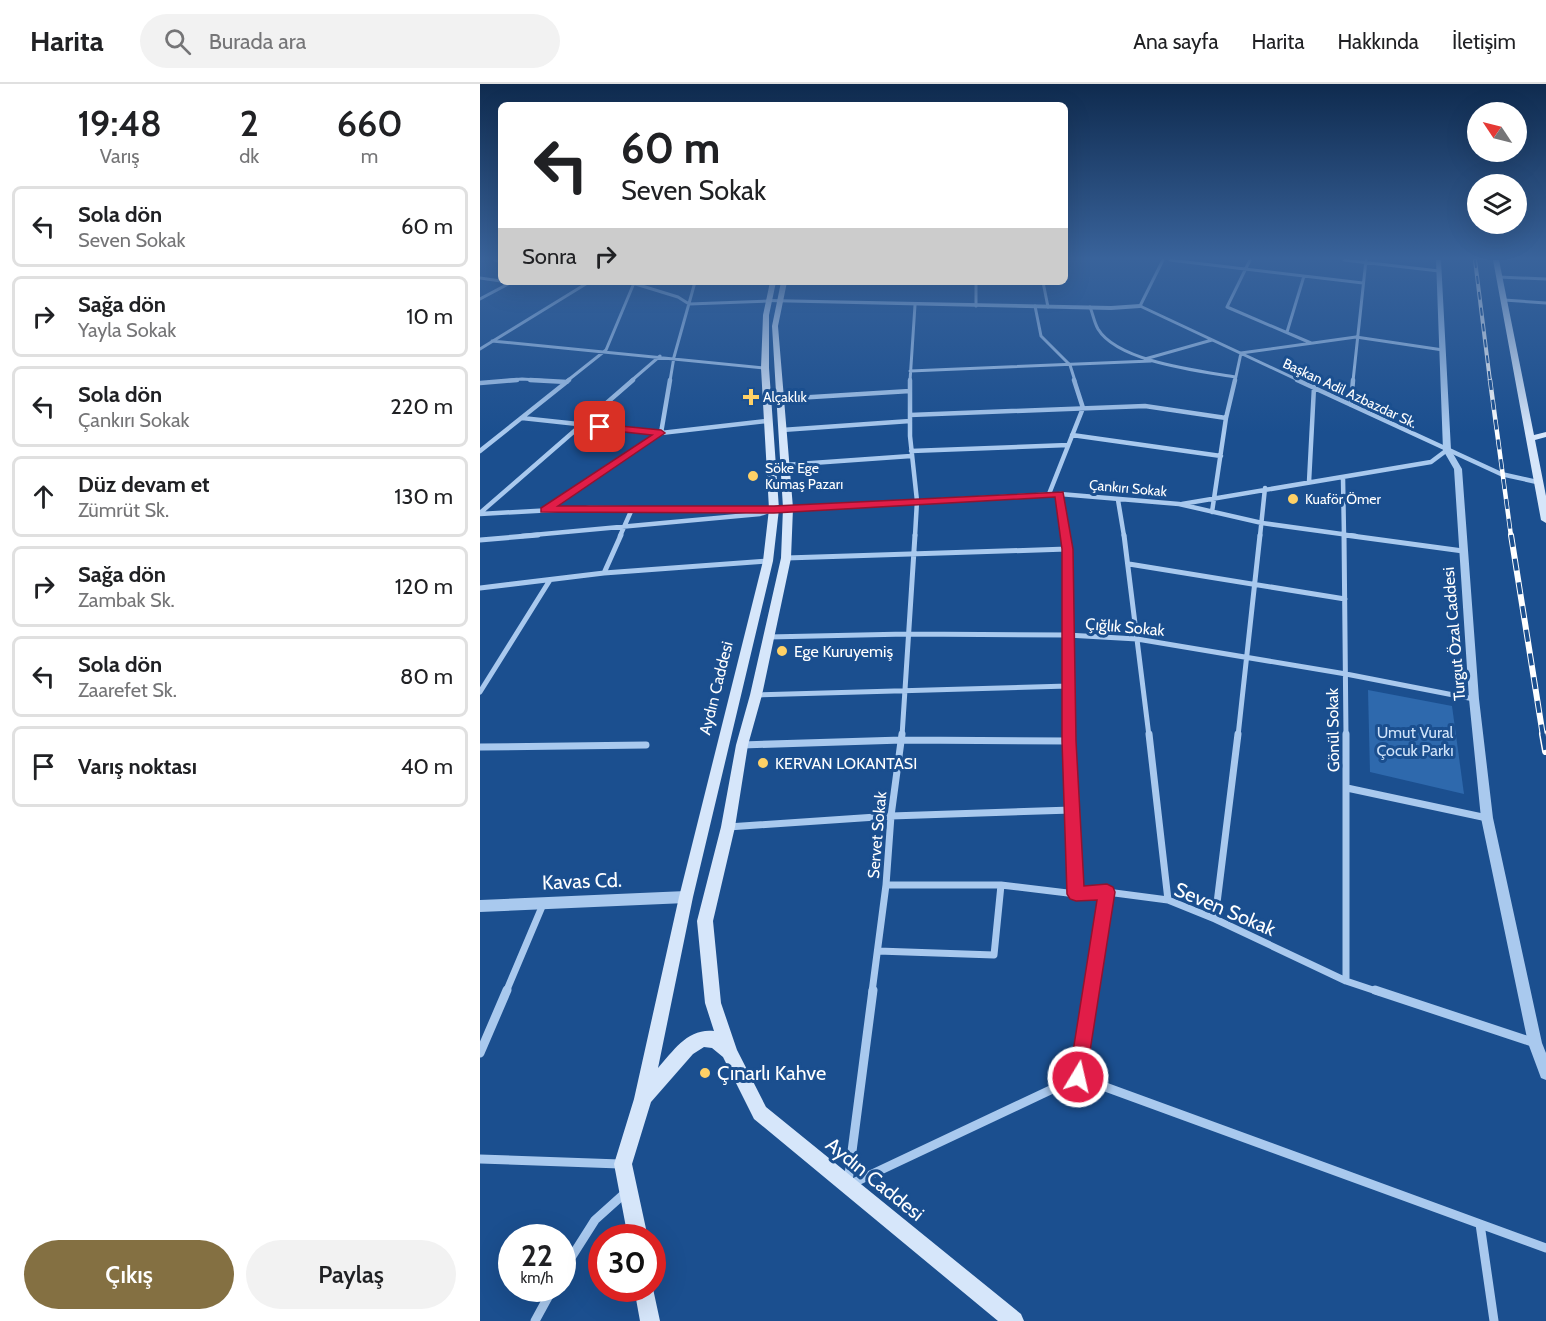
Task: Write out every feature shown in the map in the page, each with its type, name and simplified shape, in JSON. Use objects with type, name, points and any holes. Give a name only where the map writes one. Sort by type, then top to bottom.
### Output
[{"type":"main road","name":"Aydın Caddesi","points":[[623,1164],[643,1098],[686,897],[768,561],[774,509],[767,421],[766,318]]},
{"type":"main road","name":"Aydın Caddesi","points":[[776,318],[775,326],[788,508],[786,558],[782,586],[742,745],[728,827],[705,921],[713,1003],[730,1053],[760,1113],[1014,1321]]},
{"type":"main road","points":[[1507,318],[1537,482],[1546,519]]},
{"type":"main road","points":[[1531,439],[1546,434]]},
{"type":"main road","name":"Aydın Caddesi","points":[[643,1098],[687,1048],[702,1038],[716,1040],[730,1053]]},
{"type":"main road","points":[[623,1164],[635,1224]]},
{"type":"main road","points":[[647,1302],[651,1321]]},
{"type":"street","points":[[480,349],[530,318]]},
{"type":"street","points":[[480,451],[606,350],[618,318]]},
{"type":"street","points":[[545,510],[661,433],[674,357],[685,318]]},
{"type":"street","name":"Servet Sokak","points":[[848,1185],[886,885],[891,816],[902,741],[917,501],[911,453],[910,418],[910,371],[914,318]]},
{"type":"street","points":[[1037,318],[1041,336],[1071,365],[1083,408],[1049,494]]},
{"type":"street","points":[[1094,318],[1099,332],[1127,351],[1145,359],[1235,377]]},
{"type":"street","name":"Başkan Adil Azbazdar Sk.","points":[[1165,318],[1501,474],[1537,482]]},
{"type":"street","points":[[1253,318],[1312,343]]},
{"type":"street","points":[[1287,332],[1291,318]]},
{"type":"street","points":[[1351,405],[1358,318]]},
{"type":"street","name":"Turgut Özal Caddesi","points":[[1441,318],[1447,450],[1458,470],[1474,699],[1487,818],[1535,1043],[1546,1073]]},
{"type":"street","points":[[1212,512],[1226,418],[1241,353],[1356,337],[1443,350]]},
{"type":"street","points":[[1145,359],[1212,340]]},
{"type":"street","points":[[492,341],[606,350],[765,368]]},
{"type":"street","points":[[480,513],[660,356]]},
{"type":"street","points":[[910,371],[1151,361]]},
{"type":"street","points":[[480,383],[522,379],[567,382]]},
{"type":"street","points":[[1309,482],[1314,387]]},
{"type":"street","points":[[780,399],[910,391]]},
{"type":"street","points":[[782,430],[910,418],[1145,406],[1226,418]]},
{"type":"street","points":[[522,418],[661,433],[767,421]]},
{"type":"street","points":[[1072,435],[1221,456]]},
{"type":"street","points":[[784,465],[911,453],[1068,445]]},
{"type":"street","points":[[1179,504],[1431,462],[1447,450]]},
{"type":"street","name":"Gönül Sokak","points":[[1343,478],[1347,788],[1346,981]]},
{"type":"street","points":[[1215,919],[1248,658],[1265,488]]},
{"type":"street","points":[[1060,494],[1067,549],[1069,741],[1076,894]]},
{"type":"street","name":"Çankırı Sokak","points":[[788,508],[1060,494],[1179,504],[1262,523],[1462,551]]},
{"type":"street","points":[[1118,500],[1129,564],[1168,900]]},
{"type":"street","points":[[480,513],[545,510],[788,508]]},
{"type":"street","points":[[604,573],[632,509]]},
{"type":"street","points":[[480,540],[760,514],[774,509]]},
{"type":"street","points":[[786,558],[1067,549]]},
{"type":"street","points":[[480,588],[604,573],[768,561]]},
{"type":"street","points":[[1129,564],[1345,599]]},
{"type":"street","points":[[480,692],[549,580]]},
{"type":"street","name":"Çığlık Sokak","points":[[768,637],[907,634],[1067,635],[1137,639],[1346,674],[1474,699]]},
{"type":"street","points":[[756,695],[1068,686]]},
{"type":"street","points":[[742,745],[902,741],[1069,741]]},
{"type":"street","points":[[480,747],[646,745]]},
{"type":"street","points":[[1347,788],[1487,818]]},
{"type":"street","points":[[728,827],[891,816],[1072,810]]},
{"type":"street","name":"Seven Sokak","points":[[886,885],[1001,885],[1076,894],[1107,892],[1168,900],[1215,919],[1346,981],[1535,1043]]},
{"type":"street","points":[[878,951],[994,955],[1001,885]]},
{"type":"street","points":[[1078,1077],[1107,892]]},
{"type":"street","name":"Kavas Cd.","points":[[480,906],[686,897]]},
{"type":"street","points":[[480,1053],[544,902]]},
{"type":"street","points":[[848,1185],[1078,1077],[1546,1248]]},
{"type":"street","points":[[480,1159],[623,1164]]},
{"type":"street","points":[[576,1250],[595,1220],[629,1189]]},
{"type":"street","points":[[1480,1224],[1494,1321]]},
{"type":"street","points":[[534,1321],[545,1302]]},
{"type":"green space","name":"Umut Vural Çocuk Parkı","points":[[1368,690],[1452,706],[1464,794],[1370,772]]},
{"type":"railway","points":[[1482,318],[1490,381]]},
{"type":"railway","points":[[1490,380],[1511,536]]},
{"type":"railway","points":[[1511,535],[1543,736]]},
{"type":"railway","points":[[1543,734],[1546,751]]},
{"type":"place","name":"Alçaklık","points":[[751,397]]},
{"type":"place","name":"Söke Ege Kumaş Pazarı","points":[[753,476]]},
{"type":"place","name":"Kuaför Ömer","points":[[1293,499]]},
{"type":"place","name":"Ege Kuruyemiş","points":[[782,651]]},
{"type":"place","name":"KERVAN LOKANTASI","points":[[763,763]]},
{"type":"place","name":"Çınarlı Kahve","points":[[705,1073]]},
{"type":"route","points":[[600,427],[661,433],[545,510],[590,508],[774,509],[1060,494],[1067,549],[1069,741],[1076,894],[1107,892],[1078,1077]]}]
